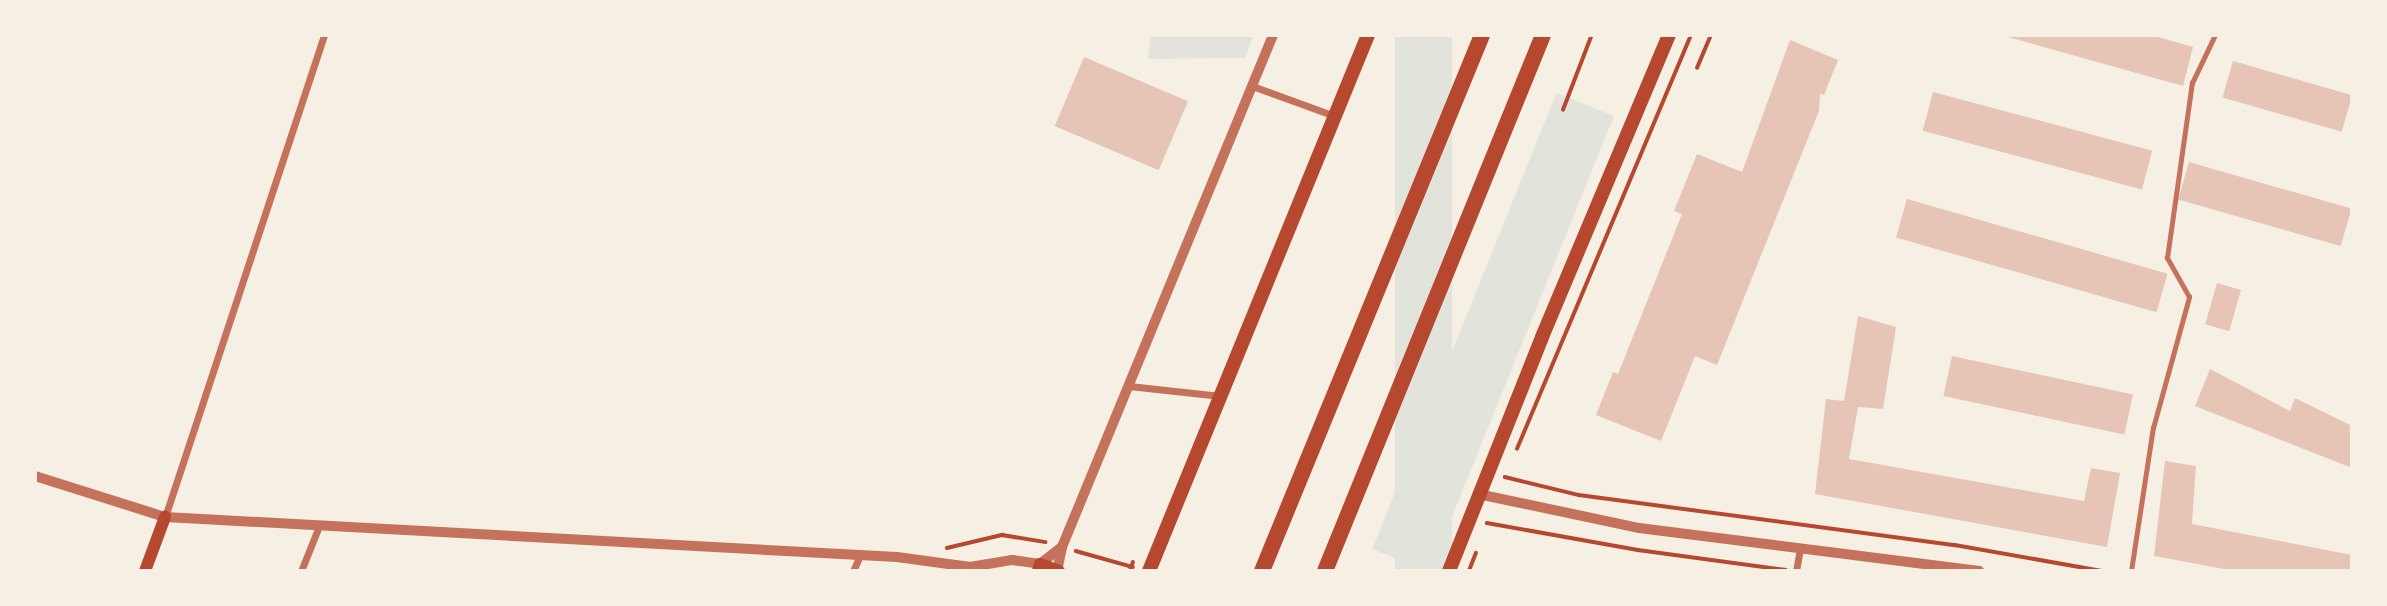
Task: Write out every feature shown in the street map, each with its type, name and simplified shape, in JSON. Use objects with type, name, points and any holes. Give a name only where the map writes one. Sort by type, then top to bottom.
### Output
[{"type":"highway","points":[[1262,571],[1482,35]]},
{"type":"highway","points":[[1325,571],[1544,35]]},
{"type":"main road","points":[[1144,570],[1221,396],[1368,35]]},
{"type":"main road","points":[[1449,571],[1478,494],[1670,35]]},
{"type":"main road","points":[[145,571],[165,517]]},
{"type":"main road","points":[[1039,568],[1058,571]]},
{"type":"street","points":[[165,517],[324,35]]},
{"type":"street","points":[[1058,571],[1062,547],[1273,35]]},
{"type":"street","points":[[1252,86],[1335,116]]},
{"type":"street","points":[[1129,386],[1221,396]]},
{"type":"street","points":[[35,476],[165,517],[860,555],[959,566],[1020,560],[1039,568],[1062,547]]},
{"type":"street","points":[[1478,494],[1639,528],[1979,571]]},
{"type":"street","points":[[301,571],[319,526]]},
{"type":"street","points":[[1796,571],[1800,548]]},
{"type":"street","points":[[853,571],[860,555]]},
{"type":"street","points":[[959,566],[974,571]]},
{"type":"lane","points":[[2131,571],[2153,428],[2189,297],[2167,258],[2186,120],[2192,83],[2215,35]]},
{"type":"path","points":[[1516,452],[1691,35]]},
{"type":"path","points":[[1698,68],[1711,35]]},
{"type":"path","points":[[1563,110],[1591,37]]},
{"type":"path","points":[[1482,535],[1511,465]]},
{"type":"path","points":[[1505,477],[1578,495],[1955,545],[2102,571]]},
{"type":"path","points":[[1487,523],[1637,550],[1796,571]]},
{"type":"path","points":[[944,549],[1012,535]]},
{"type":"path","points":[[1469,571],[1478,547]]},
{"type":"path","points":[[1092,555],[1144,570]]},
{"type":"shaded area","points":[[1151,35],[1254,35],[1245,58],[1148,59]]},
{"type":"shaded area","points":[[1395,35],[1452,35],[1452,571],[1395,571]]},
{"type":"shaded area","points":[[1557,93],[1614,116],[1430,571],[1372,549]]},
{"type":"building","points":[[2001,35],[2151,35],[2193,47],[2183,86]]},
{"type":"building","points":[[1790,40],[1838,60],[1824,95],[1820,94],[1819,111],[1717,365],[1695,356],[1661,441],[1596,415],[1613,372],[1618,374],[1682,214],[1674,211],[1697,154],[1742,172]]},
{"type":"building","points":[[1084,57],[1188,101],[1159,170],[1055,126]]},
{"type":"building","points":[[2233,61],[2352,95],[2342,132],[2223,98]]},
{"type":"building","points":[[1933,92],[2152,151],[2142,189],[1923,131]]},
{"type":"building","points":[[2189,162],[2351,209],[2341,246],[2178,199]]},
{"type":"building","points":[[1907,199],[2168,274],[2156,312],[1896,237]]},
{"type":"building","points":[[2217,283],[2241,290],[2229,331],[2205,324]]},
{"type":"building","points":[[1858,316],[1896,327],[1883,409],[1858,407],[1849,459],[2084,501],[2091,468],[2120,473],[2107,547],[1815,494],[1826,399],[1844,401]]},
{"type":"building","points":[[1952,356],[2133,394],[2124,435],[1943,396]]},
{"type":"building","points":[[2210,369],[2290,411],[2295,398],[2352,426],[2352,468],[2195,406]]},
{"type":"building","points":[[2165,461],[2196,466],[2192,524],[2352,555],[2352,571],[2235,571],[2154,556]]}]
